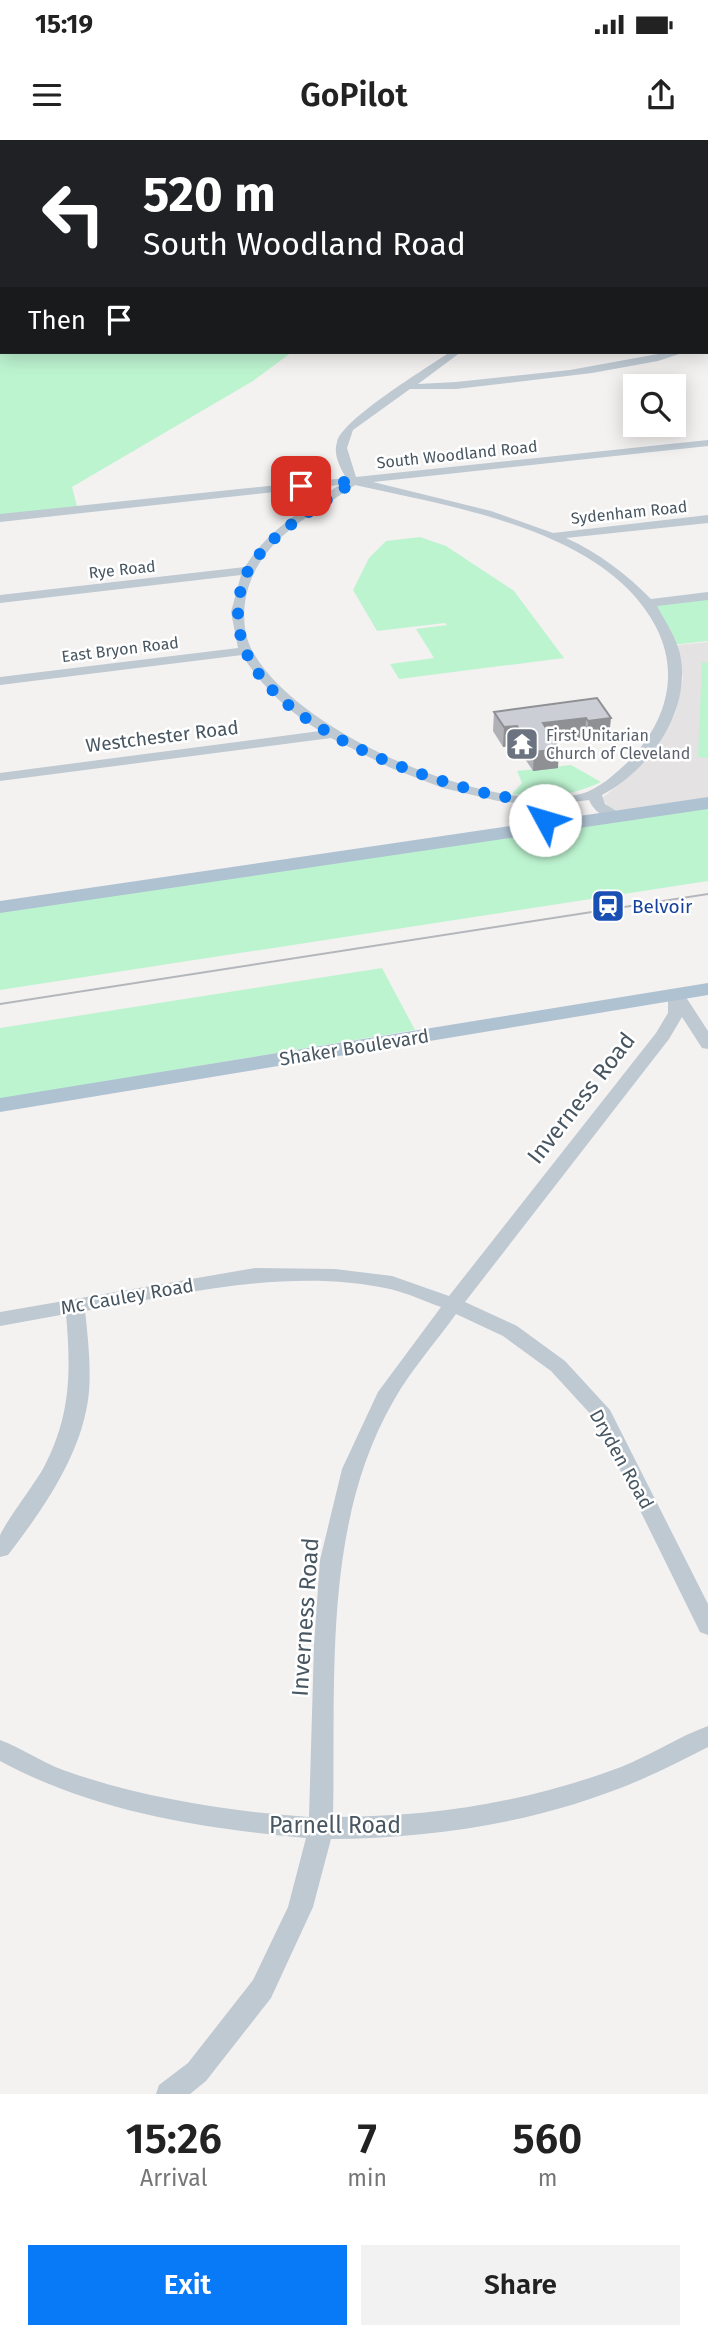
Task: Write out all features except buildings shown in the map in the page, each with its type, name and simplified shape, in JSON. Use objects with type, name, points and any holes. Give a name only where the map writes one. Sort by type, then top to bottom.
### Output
[{"type":"main road","points":[[0,907],[708,803]]},
{"type":"main road","name":"Shaker Boulevard","points":[[0,1105],[708,990]]},
{"type":"street","points":[[354,481],[281,532],[248,570],[238,607],[239,628],[245,651],[279,696],[330,734],[363,751],[423,775],[475,790],[531,802],[564,801],[594,794],[625,772],[655,739],[668,715],[675,691],[676,668],[671,645],[662,624],[647,603],[604,565],[554,536],[479,509],[354,481],[341,457],[345,433],[362,417],[453,354]]},
{"type":"street","points":[[410,386],[437,387],[587,371],[633,364],[672,354]]},
{"type":"street","name":"South Woodland Road","points":[[0,518],[708,443]]},
{"type":"street","points":[[327,501],[368,493],[406,493]]},
{"type":"street","name":"Sydenham Road","points":[[554,536],[708,519]]},
{"type":"street","name":"Rye Road","points":[[0,599],[248,570]]},
{"type":"street","points":[[647,603],[708,596]]},
{"type":"street","name":"East Bryon Road","points":[[0,681],[245,651]]},
{"type":"street","name":"Westchester Road","points":[[0,777],[330,734]]},
{"type":"street","points":[[594,794],[600,807],[618,816]]},
{"type":"street","points":[[531,802],[545,816],[538,828]]},
{"type":"street","points":[[676,994],[705,1032]]},
{"type":"street","name":"Inverness Road","points":[[169,2094],[197,2072],[262,1989],[300,1907],[321,1830],[325,1645],[331,1560],[352,1469],[385,1397],[453,1304],[663,1035],[675,1016],[676,994]]},
{"type":"street","name":"Dryden Road","points":[[255,1275],[335,1276],[392,1283],[453,1304],[510,1331],[558,1366],[603,1415],[708,1626]]},
{"type":"street","name":"Mc Cauley Road","points":[[0,1320],[255,1275]]},
{"type":"street","points":[[0,1549],[24,1518],[57,1464],[75,1417],[79,1361],[75,1306]]},
{"type":"street","name":"Parnell Road","points":[[0,1750],[60,1779],[174,1812],[246,1825],[321,1830],[382,1829],[533,1806],[592,1790],[670,1757],[708,1736]]},
{"type":"shaded area","points":[[708,642],[708,800],[621,812],[609,807],[602,798],[625,780],[657,747],[675,714],[683,679],[677,645]]},
{"type":"green space","points":[[0,354],[289,354],[253,381],[72,487],[78,510],[0,518]]},
{"type":"green space","points":[[420,537],[446,546],[514,591],[564,658],[399,679],[390,664],[434,658],[416,629],[447,625],[445,623],[377,631],[353,590],[369,558],[386,541]]},
{"type":"green space","points":[[708,596],[708,641],[671,645],[647,603]]},
{"type":"green space","points":[[702,662],[708,663],[708,758],[698,757]]},
{"type":"green space","points":[[571,765],[601,782],[558,795],[512,794],[522,783],[517,771]]},
{"type":"green space","points":[[708,803],[708,881],[0,990],[0,907]]},
{"type":"green space","points":[[382,968],[415,1030],[0,1099],[0,1028]]},
{"type":"tram line","points":[[0,1004],[708,894]]},
{"type":"place","name":"First Unitarian Church of Cleveland","points":[[522,744]]},
{"type":"place","name":"Belvoir","points":[[608,906]]},
{"type":"route","points":[[301,486],[354,481],[286,527],[248,570],[238,607],[241,639],[250,661],[279,696],[348,744],[442,781],[531,802],[544,812],[545,820]]}]
